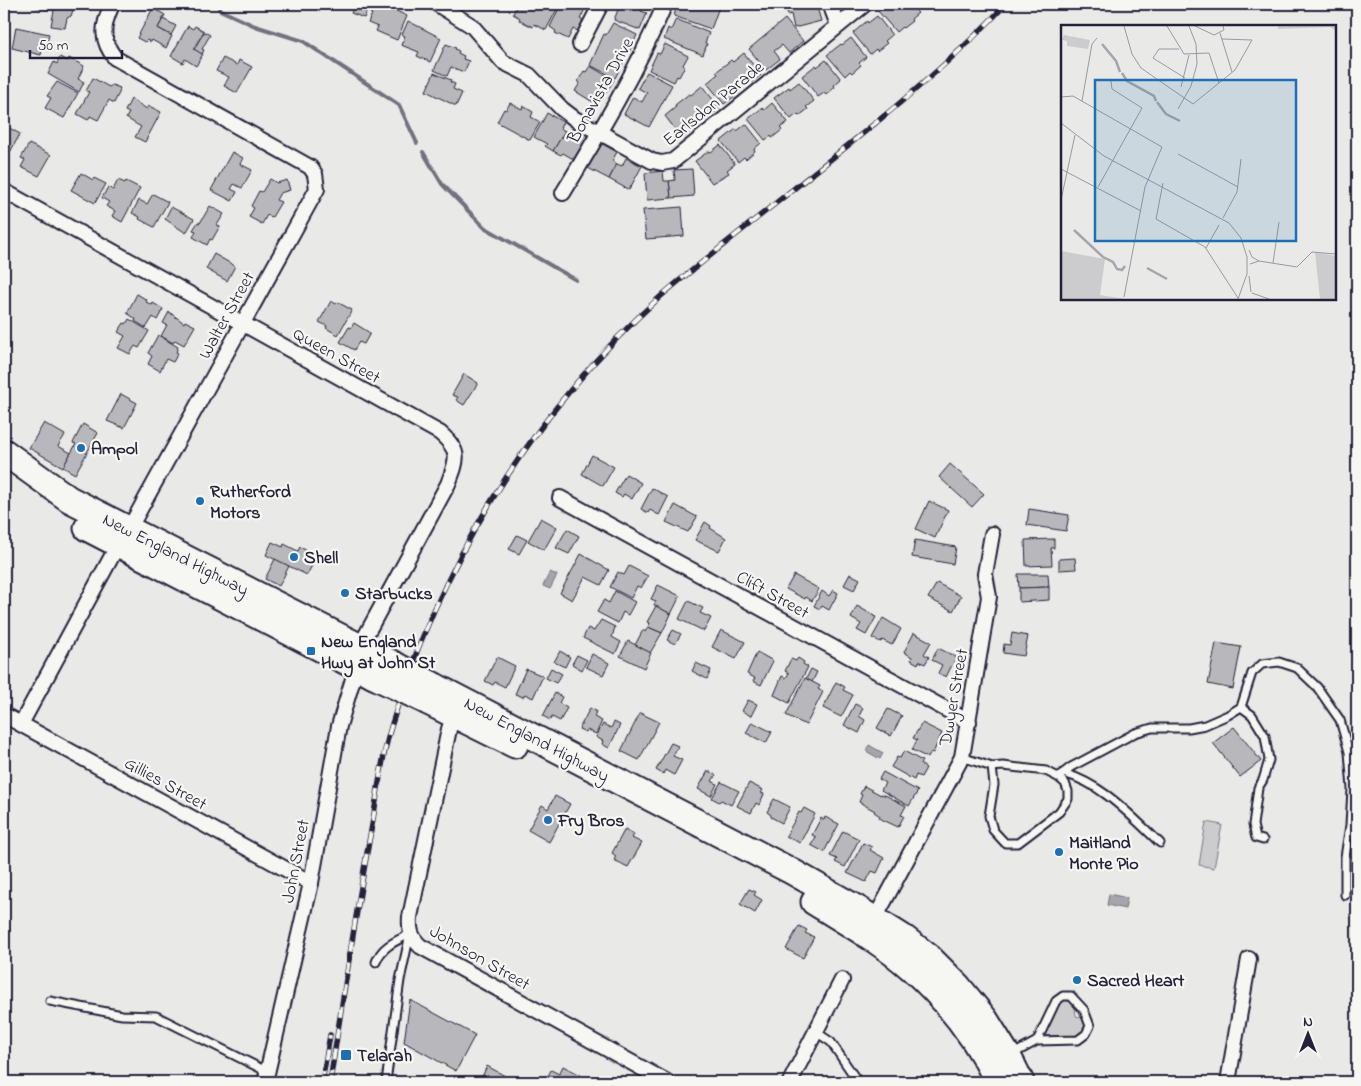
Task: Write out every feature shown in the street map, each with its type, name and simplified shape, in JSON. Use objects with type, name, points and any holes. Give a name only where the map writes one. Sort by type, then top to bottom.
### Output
[{"type":"highway","name":"New England Highway","points":[[4,452],[123,537]]},
{"type":"highway","name":"New England Highway","points":[[4,472],[65,516],[123,537],[457,707],[791,871],[870,927],[911,968],[954,1013],[980,1050],[998,1082]]},
{"type":"highway","name":"New England Highway","points":[[870,927],[904,938],[930,958],[957,984],[985,1019],[1008,1056],[1021,1082]]},
{"type":"street","name":"Earlsdon Parade","points":[[437,4],[472,26],[504,62],[529,75],[562,109],[575,119],[652,162],[662,163],[673,161],[865,4]]},
{"type":"street","points":[[580,44],[602,4]]},
{"type":"street","name":"Bonavista Drive","points":[[563,193],[600,132],[650,40],[665,4]]},
{"type":"street","points":[[830,4],[838,25]]},
{"type":"street","name":"Walter Street","points":[[21,724],[317,189],[315,174],[303,162],[115,58],[108,48],[104,37],[104,27],[111,7]]},
{"type":"street","name":"Queen Street","points":[[4,191],[440,432],[453,446],[456,460],[448,484],[366,634],[368,662]]},
{"type":"street","name":"Clift Street","points":[[560,498],[968,722]]},
{"type":"street","name":"Dwyer Street","points":[[870,927],[962,757],[989,597],[985,574],[992,534]]},
{"type":"street","name":"John Street","points":[[266,1077],[311,883],[339,726],[368,662]]},
{"type":"street","name":"Johnson Street","points":[[457,707],[449,729],[410,917],[410,934],[420,946],[667,1082]]},
{"type":"street","name":"Gillies Street","points":[[4,715],[311,883]]},
{"type":"street","points":[[1228,1082],[1248,959]]},
{"type":"street","points":[[790,1082],[842,980]]},
{"type":"lane","points":[[1061,775],[1071,767],[1135,733],[1152,728],[1189,728],[1205,725],[1228,715],[1240,707],[1252,673],[1262,664],[1279,662],[1297,668],[1317,687],[1340,720],[1349,752],[1352,789],[1350,825],[1345,857],[1345,895]]},
{"type":"lane","points":[[1240,707],[1252,715],[1266,736],[1270,760],[1258,788],[1253,825],[1256,838],[1263,840]]},
{"type":"lane","points":[[962,757],[992,767],[1003,766],[1079,777],[1106,793],[1160,843]]},
{"type":"lane","points":[[992,767],[994,785],[989,816],[993,830],[1005,842],[1018,843],[1059,812],[1068,799],[1068,791],[1061,775]]},
{"type":"lane","points":[[376,962],[382,950],[388,945],[410,934]]},
{"type":"lane","points":[[386,1082],[400,980],[410,934]]},
{"type":"lane","points":[[1008,1056],[1037,1041],[1078,1040],[1086,1034],[1090,1026],[1084,1010],[1071,996],[1063,996],[1056,1001],[1037,1041]]},
{"type":"lane","points":[[50,1001],[122,1015],[156,1016],[266,1077]]},
{"type":"lane","points":[[816,1032],[830,1042],[858,1082]]},
{"type":"shaded area","points":[[550,572],[557,575],[550,589],[543,586]]},
{"type":"shaded area","points":[[869,745],[883,753],[880,759],[866,751]]},
{"type":"shaded area","points":[[1206,822],[1222,825],[1214,868],[1199,865]]},
{"type":"shaded area","points":[[1109,894],[1127,898],[1125,909],[1107,905]]},
{"type":"shaded area","points":[[1064,1000],[1071,1002],[1075,1008],[1076,1016],[1082,1018],[1086,1025],[1085,1032],[1080,1036],[1044,1036],[1060,1003]]},
{"type":"building","points":[[36,4],[69,4],[73,10],[71,16],[67,18],[65,28],[51,26],[54,10],[35,7]]},
{"type":"building","points":[[342,4],[370,4],[364,18],[351,13],[353,9]]},
{"type":"building","points":[[374,4],[388,4],[386,6],[407,16],[397,40],[376,31],[378,27],[368,23]]},
{"type":"building","points":[[517,4],[546,4],[557,9],[546,30],[534,24],[533,27],[519,20],[520,18],[513,14]]},
{"type":"building","points":[[561,4],[574,4],[585,9],[580,19],[583,20],[578,31],[573,29],[568,39],[555,33],[556,31],[550,27]]},
{"type":"building","points":[[618,4],[644,4],[641,11],[647,13],[640,30],[614,20],[619,7],[617,6]]},
{"type":"building","points":[[681,4],[708,4],[719,7],[711,29],[674,16],[677,5],[680,7]]},
{"type":"building","points":[[785,4],[816,4],[821,21],[794,28],[791,14],[788,15]]},
{"type":"building","points":[[887,4],[910,4],[918,13],[911,19],[912,21],[896,32],[878,11]]},
{"type":"building","points":[[917,4],[932,4],[929,7],[927,5],[922,10]]},
{"type":"building","points":[[153,8],[165,15],[158,28],[172,36],[166,48],[152,40],[151,42],[147,40],[145,42],[137,38]]},
{"type":"building","points":[[877,16],[892,35],[885,41],[887,43],[870,54],[853,33],[867,21],[868,23]]},
{"type":"building","points":[[163,19],[176,26],[171,35],[158,28]]},
{"type":"building","points":[[676,19],[709,33],[703,55],[664,39],[668,28],[671,30]]},
{"type":"building","points":[[785,19],[803,41],[789,53],[782,45],[774,51],[780,59],[766,70],[749,49]]},
{"type":"building","points":[[408,21],[441,38],[430,62],[417,56],[419,52],[401,45],[405,36],[402,35]]},
{"type":"building","points":[[613,23],[637,35],[629,52],[623,49],[618,58],[624,61],[615,78],[590,65],[604,34],[606,35]]},
{"type":"building","points":[[188,26],[193,29],[195,26],[204,31],[194,49],[203,54],[196,66],[185,59],[183,63],[171,56]]},
{"type":"building","points":[[16,27],[49,34],[47,44],[43,46],[41,55],[12,48]]},
{"type":"building","points":[[204,32],[210,35],[202,49],[204,50],[202,54],[194,49]]},
{"type":"building","points":[[851,38],[866,57],[859,63],[861,65],[845,76],[827,55]]},
{"type":"building","points":[[446,44],[456,48],[459,51],[458,53],[464,56],[463,59],[469,61],[464,72],[451,67],[447,76],[434,70]]},
{"type":"building","points":[[665,44],[688,56],[683,65],[685,66],[674,82],[649,70],[657,53],[660,54]]},
{"type":"building","points":[[744,53],[761,75],[747,86],[743,81],[734,87],[739,93],[724,104],[707,83],[718,74],[716,72],[731,60],[733,62]]},
{"type":"building","points":[[60,57],[67,61],[69,58],[84,66],[78,79],[84,82],[79,92],[48,74],[54,62],[57,64]]},
{"type":"building","points":[[223,58],[237,65],[239,60],[252,67],[237,93],[224,86],[229,77],[216,71]]},
{"type":"building","points":[[826,60],[841,79],[826,95],[824,93],[818,97],[802,76]]},
{"type":"building","points":[[590,66],[614,80],[604,96],[602,95],[596,104],[575,91],[584,71],[586,72]]},
{"type":"building","points":[[647,72],[672,85],[649,127],[624,114],[633,97],[642,102],[647,93],[638,88]]},
{"type":"building","points":[[434,73],[451,80],[450,82],[455,84],[453,89],[462,93],[456,106],[426,91]]},
{"type":"building","points":[[93,78],[109,87],[112,85],[120,88],[120,91],[114,103],[109,100],[98,120],[90,116],[88,120],[77,114],[89,92],[86,91]]},
{"type":"building","points":[[57,82],[78,93],[64,118],[45,108],[51,98],[47,96]]},
{"type":"building","points":[[799,82],[814,101],[806,107],[808,109],[791,119],[774,98]]},
{"type":"building","points":[[702,86],[720,108],[705,120],[701,115],[693,121],[697,126],[682,138],[665,116],[676,107],[675,105]]},
{"type":"building","points":[[131,99],[147,109],[149,106],[161,112],[145,142],[135,137],[141,127],[126,118],[129,113],[125,111]]},
{"type":"building","points":[[510,103],[522,109],[523,106],[533,112],[531,117],[540,122],[530,140],[497,122],[504,109],[506,110]]},
{"type":"building","points":[[772,103],[788,122],[772,138],[771,136],[765,140],[748,119]]},
{"type":"building","points":[[547,113],[563,122],[560,128],[565,131],[553,151],[545,146],[547,144],[534,137]]},
{"type":"building","points":[[746,124],[761,143],[746,159],[744,157],[738,162],[721,141]]},
{"type":"building","points":[[4,125],[20,134],[9,154],[4,151]]},
{"type":"building","points":[[573,127],[589,136],[575,160],[563,153],[561,155],[553,151],[565,131],[569,133]]},
{"type":"building","points":[[601,143],[617,152],[612,161],[617,164],[609,179],[588,168]]},
{"type":"building","points":[[29,144],[51,155],[39,176],[21,167],[25,160],[21,158]]},
{"type":"building","points":[[720,145],[735,164],[727,170],[729,173],[712,183],[695,161]]},
{"type":"building","points":[[232,152],[243,158],[240,164],[252,170],[242,188],[234,184],[231,189],[237,192],[232,201],[211,190]]},
{"type":"building","points":[[626,158],[642,166],[629,190],[609,179],[617,164],[622,166]]},
{"type":"building","points":[[692,169],[694,196],[671,198],[669,181],[675,180],[674,170]]},
{"type":"building","points":[[663,171],[664,181],[669,181],[671,198],[647,200],[645,173]]},
{"type":"building","points":[[81,173],[93,180],[94,178],[106,184],[95,203],[71,190]]},
{"type":"building","points":[[270,179],[277,183],[287,180],[290,190],[280,193],[276,200],[281,202],[272,217],[267,215],[262,224],[249,217],[254,208],[251,206],[259,191],[262,192]]},
{"type":"building","points":[[118,180],[125,183],[126,181],[140,188],[122,222],[112,216],[115,211],[106,206],[109,202],[102,198],[108,187],[113,190]]},
{"type":"building","points":[[153,194],[168,202],[154,227],[132,213],[139,200],[147,204]]},
{"type":"building","points":[[210,206],[224,214],[217,225],[220,226],[207,245],[193,237],[196,231],[193,230],[198,222],[200,223]]},
{"type":"building","points":[[171,207],[194,219],[186,233],[165,219]]},
{"type":"building","points":[[682,207],[684,236],[646,239],[643,210]]},
{"type":"building","points":[[214,254],[235,266],[227,281],[206,269]]},
{"type":"building","points":[[137,294],[147,300],[146,302],[152,305],[153,303],[163,309],[157,320],[153,317],[146,328],[127,313]]},
{"type":"building","points":[[331,301],[352,310],[338,335],[319,322]]},
{"type":"building","points":[[169,312],[184,323],[185,321],[195,326],[184,345],[175,340],[173,343],[161,336],[167,325],[163,323]]},
{"type":"building","points":[[129,319],[149,331],[139,348],[135,346],[130,354],[118,348],[125,336],[118,332]]},
{"type":"building","points":[[354,323],[370,333],[364,344],[359,342],[354,350],[340,342],[349,327],[351,328]]},
{"type":"building","points":[[158,335],[178,347],[176,352],[178,353],[173,362],[166,359],[160,371],[148,364],[152,356],[148,353]]},
{"type":"building","points":[[464,374],[478,383],[464,405],[456,400],[458,397],[452,395]]},
{"type":"building","points":[[121,394],[137,403],[124,428],[107,421]]},
{"type":"building","points":[[44,423],[65,435],[58,446],[71,453],[63,467],[29,448]]},
{"type":"building","name":"Ampol","points":[[83,424],[98,433],[75,474],[63,467],[76,444],[73,443]]},
{"type":"building","points":[[592,455],[614,467],[603,486],[582,474]]},
{"type":"building","points":[[950,464],[984,494],[972,507],[939,477]]},
{"type":"building","points":[[626,474],[641,483],[632,499],[624,494],[622,497],[615,493]]},
{"type":"building","points":[[652,488],[668,497],[659,515],[650,510],[648,513],[641,509]]},
{"type":"building","points":[[929,501],[948,510],[935,538],[916,529]]},
{"type":"building","points":[[675,505],[697,517],[688,532],[666,522]]},
{"type":"building","points":[[1029,509],[1069,515],[1066,531],[1027,525]]},
{"type":"building","points":[[541,518],[557,527],[544,550],[528,541]]},
{"type":"building","points":[[705,522],[711,526],[710,528],[726,538],[719,551],[695,540]]},
{"type":"building","points":[[567,529],[579,536],[569,554],[556,548]]},
{"type":"building","points":[[517,535],[527,540],[519,554],[509,549]]},
{"type":"building","points":[[1054,539],[1054,548],[1051,548],[1052,565],[1026,566],[1025,540]]},
{"type":"building","points":[[915,540],[956,547],[953,564],[912,557]]},
{"type":"building","name":"Shell","points":[[272,542],[283,547],[284,544],[298,551],[300,547],[317,556],[307,575],[266,555]]},
{"type":"building","points":[[581,554],[609,570],[601,585],[585,577],[572,600],[560,593]]},
{"type":"building","points":[[1075,558],[1076,569],[1059,570],[1059,559]]},
{"type":"building","points":[[275,559],[289,566],[279,586],[265,579]]},
{"type":"building","points":[[629,566],[648,576],[641,588],[637,586],[631,598],[610,587],[618,572],[624,575]]},
{"type":"building","points":[[850,574],[860,579],[854,590],[844,585]]},
{"type":"building","points":[[1018,574],[1048,574],[1049,587],[1019,588]]},
{"type":"building","points":[[794,575],[819,589],[812,601],[786,589]]},
{"type":"building","points":[[937,583],[961,596],[953,611],[928,598]]},
{"type":"building","points":[[658,585],[680,596],[671,614],[654,605],[656,601],[651,599]]},
{"type":"building","points":[[1049,587],[1049,600],[1019,602],[1019,588]]},
{"type":"building","points":[[833,590],[838,593],[829,610],[822,606],[820,609],[814,606],[822,591],[829,596]]},
{"type":"building","points":[[615,591],[635,602],[628,615],[623,612],[618,623],[597,612],[604,600],[609,603]]},
{"type":"building","points":[[688,601],[703,608],[700,613],[711,618],[704,631],[679,619]]},
{"type":"building","points":[[656,606],[671,614],[662,633],[648,627],[650,623],[647,622]]},
{"type":"building","points":[[857,606],[876,617],[866,635],[857,630],[861,624],[851,618]]},
{"type":"building","points":[[883,618],[901,629],[892,645],[872,638]]},
{"type":"building","points":[[601,620],[615,627],[612,637],[621,642],[615,654],[583,638],[588,628],[594,631]]},
{"type":"building","points":[[648,627],[662,633],[650,653],[635,645],[643,630],[645,632]]},
{"type":"building","points":[[673,630],[681,634],[675,644],[667,640]]},
{"type":"building","points":[[721,630],[745,642],[736,659],[712,647]]},
{"type":"building","points":[[914,633],[931,642],[924,654],[929,657],[925,664],[919,661],[918,664],[911,660],[912,657],[904,652]]},
{"type":"building","points":[[1012,633],[1028,636],[1024,656],[1003,653],[1004,644],[1010,645]]},
{"type":"building","points":[[628,641],[651,653],[644,668],[620,656]]},
{"type":"building","points":[[1216,643],[1241,647],[1233,689],[1208,684]]},
{"type":"building","points":[[938,648],[956,657],[946,677],[938,673],[942,665],[932,660]]},
{"type":"building","points":[[560,651],[570,657],[565,667],[554,662]]},
{"type":"building","points":[[757,652],[773,661],[761,685],[753,681],[755,678],[747,674]]},
{"type":"building","points":[[592,654],[609,663],[603,675],[586,667]]},
{"type":"building","points":[[577,655],[587,660],[582,670],[572,664]]},
{"type":"building","points":[[497,657],[515,666],[505,687],[495,682],[493,685],[485,681]]},
{"type":"building","points":[[798,658],[808,667],[789,703],[774,695],[782,676],[786,678],[789,673],[785,671],[791,659],[796,661]]},
{"type":"building","points":[[696,663],[711,670],[707,679],[692,671]]},
{"type":"building","points":[[551,668],[562,674],[556,683],[546,678]]},
{"type":"building","points":[[526,669],[543,676],[533,698],[525,694],[523,697],[515,694]]},
{"type":"building","points":[[811,669],[817,672],[812,682],[806,679]]},
{"type":"building","points":[[805,678],[820,686],[818,689],[823,692],[806,725],[786,715]]},
{"type":"building","points":[[836,682],[845,687],[843,690],[853,695],[841,717],[823,708]]},
{"type":"building","points":[[555,693],[562,697],[559,703],[567,708],[560,721],[552,717],[550,720],[543,716]]},
{"type":"building","points":[[748,700],[757,704],[751,716],[742,711]]},
{"type":"building","points":[[855,704],[863,708],[859,716],[865,720],[859,733],[844,725]]},
{"type":"building","points":[[590,708],[596,711],[594,717],[602,721],[596,734],[579,729]]},
{"type":"building","points":[[888,709],[902,716],[891,736],[877,728]]},
{"type":"building","points":[[640,713],[659,722],[639,760],[621,751]]},
{"type":"building","points":[[614,722],[620,725],[609,748],[596,737],[603,724],[611,728]]},
{"type":"building","points":[[752,722],[772,732],[766,743],[746,733]]},
{"type":"building","points":[[922,723],[942,733],[933,753],[931,752],[928,758],[912,750],[917,740],[913,738]]},
{"type":"building","points":[[1234,727],[1261,761],[1240,777],[1213,743]]},
{"type":"building","points":[[671,743],[678,746],[673,756],[682,760],[674,775],[665,770],[663,774],[656,770]]},
{"type":"building","points":[[904,751],[922,761],[920,764],[926,768],[921,777],[916,775],[914,780],[891,767],[897,757],[900,758]]},
{"type":"building","points":[[708,771],[716,775],[712,781],[717,784],[711,796],[698,789]]},
{"type":"building","points":[[883,772],[918,791],[909,806],[881,790],[885,783],[879,779]]},
{"type":"building","points":[[721,782],[739,791],[731,805],[712,798]]},
{"type":"building","points":[[749,783],[763,790],[761,793],[764,794],[759,805],[756,803],[751,813],[737,806]]},
{"type":"building","points":[[864,786],[906,806],[901,815],[904,816],[898,827],[879,818],[880,816],[875,811],[859,802]]},
{"type":"building","name":"Fry Bros","points":[[555,796],[570,804],[549,842],[528,830],[542,805],[548,809]]},
{"type":"building","points":[[774,799],[790,807],[782,823],[771,817],[767,812]]},
{"type":"building","points":[[804,808],[815,814],[800,843],[786,836],[799,812],[801,813]]},
{"type":"building","points":[[825,817],[839,824],[824,852],[811,845],[816,837],[812,835],[821,818],[824,820]]},
{"type":"building","points":[[625,829],[634,834],[632,838],[642,843],[628,867],[614,860],[616,856],[612,853]]},
{"type":"building","points":[[843,831],[859,839],[845,867],[835,862],[837,859],[830,856]]},
{"type":"building","points":[[863,843],[872,847],[870,850],[884,858],[877,873],[872,871],[866,882],[847,873]]},
{"type":"building","points":[[749,889],[756,892],[754,895],[762,900],[755,913],[740,904]]},
{"type":"building","points":[[799,926],[807,930],[805,933],[814,937],[803,958],[786,949]]},
{"type":"building","points":[[410,1000],[475,1035],[456,1071],[404,1042]]},
{"type":"building","points":[[487,1066],[507,1077],[504,1082],[487,1082],[481,1079]]},
{"type":"building","points":[[563,1066],[581,1075],[577,1082],[545,1082],[551,1070],[559,1074]]},
{"type":"waterway","points":[[218,4],[220,10],[255,26],[303,41],[399,105],[417,143]]},
{"type":"waterway","points":[[423,152],[442,184],[484,227],[576,280]]},
{"type":"railway","points":[[330,1082],[382,764],[391,727],[411,666],[436,607],[464,549],[496,494],[532,440],[571,390],[614,342],[660,297],[908,96],[958,52],[1006,4]]},
{"type":"railway","points":[[322,1082],[330,1035]]},
{"type":"place","name":"Ampol","points":[[81,448]]},
{"type":"place","name":"Rutherford Motors","points":[[200,501]]},
{"type":"place","name":"Shell","points":[[294,557]]},
{"type":"place","name":"Starbucks","points":[[345,593]]},
{"type":"place","name":"New England Hwy at John St","points":[[311,651]]},
{"type":"place","name":"Fry Bros","points":[[548,820]]},
{"type":"place","name":"Maitland Monte Pio","points":[[1059,852]]},
{"type":"place","name":"Sacred Heart","points":[[1077,980]]},
{"type":"place","name":"Telarah","points":[[346,1055]]}]
